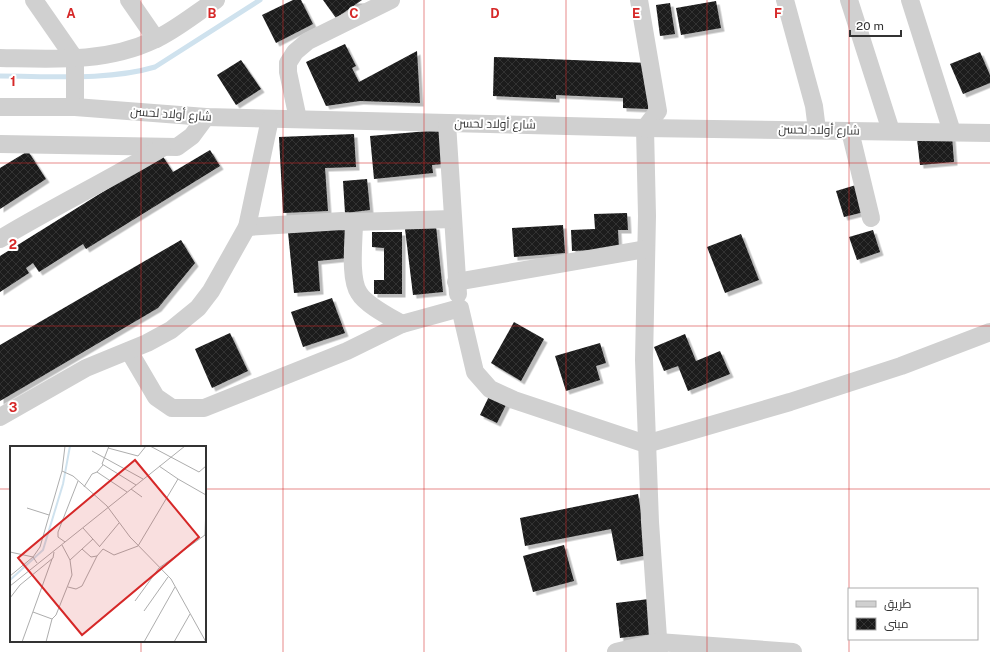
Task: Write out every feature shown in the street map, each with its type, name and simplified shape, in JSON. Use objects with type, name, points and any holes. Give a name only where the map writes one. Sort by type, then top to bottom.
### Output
[{"type":"street","points":[[34,0],[75,70],[75,107]]},
{"type":"street","points":[[128,0],[156,39]]},
{"type":"street","points":[[0,58],[75,70],[156,39],[216,0]]},
{"type":"street","points":[[298,119],[288,72],[288,63],[295,52],[308,41],[391,0]]},
{"type":"street","points":[[639,0],[658,111],[645,128],[646,249],[644,360],[646,444],[659,647]]},
{"type":"street","points":[[785,0],[814,106],[817,130]]},
{"type":"street","points":[[848,0],[891,131]]},
{"type":"street","points":[[910,0],[952,132]]},
{"type":"street","name":"شارع أولاد لحسن","points":[[0,107],[75,107],[206,117],[645,128],[990,133]]},
{"type":"street","points":[[0,144],[162,148],[177,147],[184,144],[206,117]]},
{"type":"street","points":[[0,417],[86,368],[129,351],[171,330],[198,308],[211,291],[247,227],[270,118]]},
{"type":"street","points":[[447,123],[456,282],[460,308],[475,372],[490,389],[514,400],[646,444],[790,402],[901,366],[990,332]]},
{"type":"street","points":[[850,131],[871,218]]},
{"type":"street","points":[[0,239],[43,213],[110,179],[162,148]]},
{"type":"street","points":[[247,227],[342,221],[354,222],[453,219]]},
{"type":"street","points":[[354,222],[354,278],[358,293],[366,301],[402,324]]},
{"type":"street","points":[[456,282],[646,249]]},
{"type":"street","points":[[129,351],[156,397],[172,408],[204,408],[347,351],[402,324],[460,308]]},
{"type":"street","points":[[616,652],[659,647],[793,652]]},
{"type":"building","points":[[293,0],[301,0],[313,24],[276,43],[262,15]]},
{"type":"building","points":[[323,0],[362,0],[336,18]]},
{"type":"building","points":[[716,1],[721,28],[681,35],[676,8]]},
{"type":"building","points":[[670,3],[675,34],[660,36],[656,5]]},
{"type":"building","points":[[345,44],[356,66],[352,68],[359,82],[417,51],[420,103],[360,101],[326,106],[306,62]]},
{"type":"building","points":[[980,52],[990,75],[990,83],[963,94],[950,64]]},
{"type":"building","points":[[494,57],[649,63],[648,109],[623,108],[623,98],[556,95],[556,99],[493,96]]},
{"type":"building","points":[[241,60],[261,89],[236,105],[217,75]]},
{"type":"building","points":[[440,130],[443,164],[432,165],[433,173],[374,179],[370,136]]},
{"type":"building","points":[[354,134],[356,167],[325,168],[328,211],[283,213],[279,137]]},
{"type":"building","points":[[952,136],[954,162],[920,165],[917,139]]},
{"type":"building","points":[[210,150],[220,166],[86,249],[83,244],[39,272],[33,263],[26,268],[29,273],[0,292],[0,256],[162,155],[173,172]]},
{"type":"building","points":[[28,151],[46,179],[0,209],[0,168]]},
{"type":"building","points":[[367,179],[370,210],[345,213],[343,181]]},
{"type":"building","points":[[856,185],[864,212],[844,217],[836,191]]},
{"type":"building","points":[[627,213],[628,230],[618,230],[619,249],[572,251],[571,230],[595,229],[594,214]]},
{"type":"building","points":[[563,225],[565,253],[514,257],[512,228]]},
{"type":"building","points":[[346,226],[347,258],[318,261],[320,291],[294,293],[288,232]]},
{"type":"building","points":[[436,226],[443,292],[413,295],[405,229]]},
{"type":"building","points":[[873,230],[880,252],[857,260],[849,237]]},
{"type":"building","points":[[372,232],[402,232],[402,294],[374,294],[374,280],[384,280],[384,248],[372,247]]},
{"type":"building","points":[[741,234],[759,280],[725,293],[707,247]]},
{"type":"building","points":[[181,240],[195,263],[158,308],[0,401],[0,345]]},
{"type":"building","points":[[332,298],[345,333],[303,347],[291,312]]},
{"type":"building","points":[[514,322],[544,339],[521,381],[491,363]]},
{"type":"building","points":[[230,333],[248,371],[212,388],[195,349]]},
{"type":"building","points":[[685,334],[696,361],[720,351],[730,374],[688,391],[678,366],[664,371],[654,347]]},
{"type":"building","points":[[600,343],[606,363],[596,366],[600,380],[566,391],[555,356]]},
{"type":"building","points":[[492,390],[509,399],[497,423],[480,415]]},
{"type":"building","points":[[638,494],[648,555],[617,561],[611,529],[525,546],[520,518]]},
{"type":"building","points":[[564,545],[574,581],[533,592],[523,556]]},
{"type":"building","points":[[649,599],[654,634],[620,638],[616,603]]},
{"type":"waterway","points":[[0,76],[98,76],[155,67],[260,0]]}]
